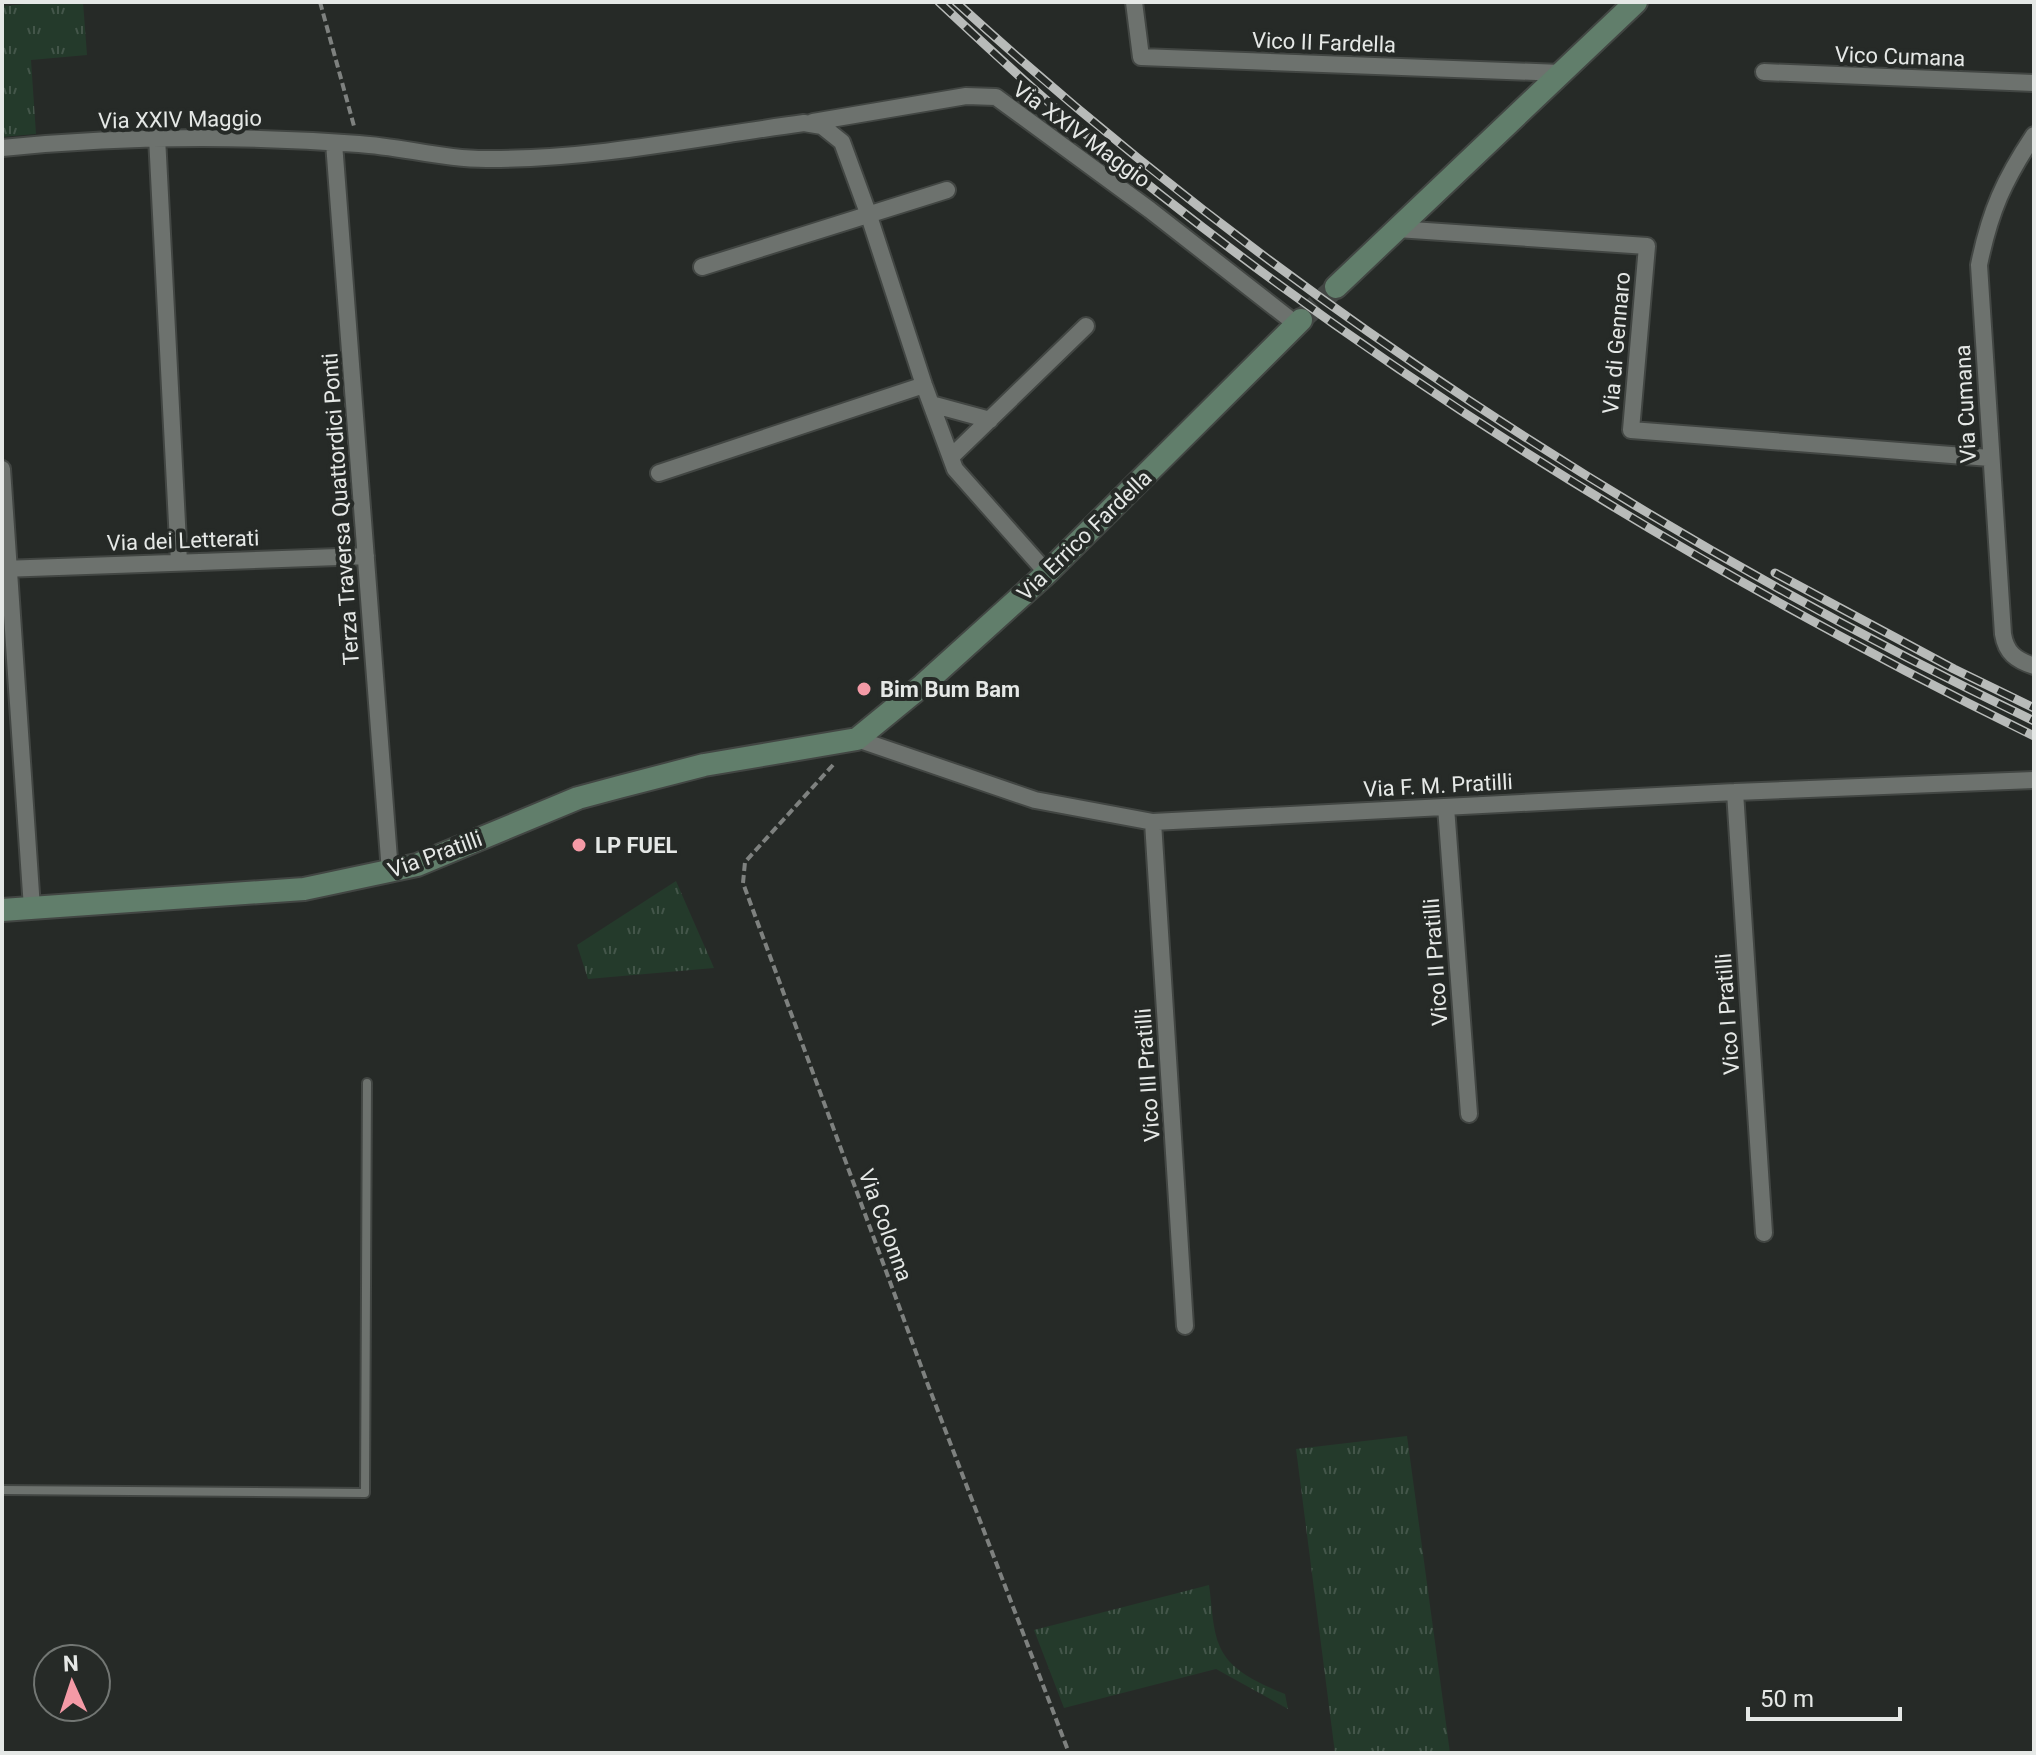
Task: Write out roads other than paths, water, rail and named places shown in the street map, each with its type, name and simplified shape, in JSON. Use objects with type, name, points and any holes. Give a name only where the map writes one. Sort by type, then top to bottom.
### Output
[{"type":"street","name":"Vico II Fardella","points":[[1134,2],[1141,57],[1561,73]]},
{"type":"street","points":[[1336,287],[1636,2]]},
{"type":"street","name":"Vico Cumana","points":[[1764,72],[2034,83]]},
{"type":"street","name":"Via XXIV Maggio","points":[[2,148],[157,137],[243,138],[359,144],[487,159],[550,158],[804,123],[966,96],[996,97],[1298,322]]},
{"type":"street","points":[[804,123],[822,126],[842,142],[955,469],[1047,573]]},
{"type":"street","name":"Via Cumana","points":[[2034,135],[2007,175],[1986,229],[1979,265],[2005,647],[2012,655],[2034,666]]},
{"type":"street","points":[[157,137],[179,562]]},
{"type":"street","name":"Terza Traversa Quattordici Ponti","points":[[334,143],[390,872]]},
{"type":"street","points":[[702,267],[947,190]]},
{"type":"street","name":"Via di Gennaro","points":[[1397,229],[1647,246],[1631,430],[1990,458]]},
{"type":"street","name":"Via Errico Fardella","points":[[857,739],[923,685],[1047,573],[1298,322]]},
{"type":"street","points":[[951,457],[1086,326]]},
{"type":"street","points":[[659,473],[924,385]]},
{"type":"street","points":[[931,404],[990,420]]},
{"type":"street","points":[[2,469],[6,569],[32,908]]},
{"type":"street","name":"Via dei Letterati","points":[[6,569],[366,556]]},
{"type":"street","name":"Via Pratilli","points":[[2,910],[304,889],[390,872],[417,865],[591,794],[704,765],[857,739]]},
{"type":"street","name":"Via F. M. Pratilli","points":[[857,739],[1035,800],[1153,822],[2034,780]]},
{"type":"street","name":"Vico I Pratilli","points":[[1735,792],[1764,1233]]},
{"type":"street","name":"Vico II Pratilli","points":[[1446,807],[1469,1114]]},
{"type":"street","name":"Vico III Pratilli","points":[[1153,822],[1185,1326]]},
{"type":"lane","points":[[2,1490],[365,1493],[367,1083]]},
{"type":"tunnel","points":[[1301,320],[1336,287]]},
{"type":"railway","points":[[939,2],[1064,115],[1192,219],[1421,384],[1661,535],[1784,605],[2034,736]]},
{"type":"railway","points":[[956,2],[1078,109],[1205,211],[1335,308],[1469,400],[1606,488],[1746,570],[1889,648],[2034,721]]},
{"type":"railway","points":[[1775,573],[2034,708]]},
{"type":"place","name":"Bim Bum Bam","points":[[864,689]]},
{"type":"place","name":"LP FUEL","points":[[579,845]]}]
